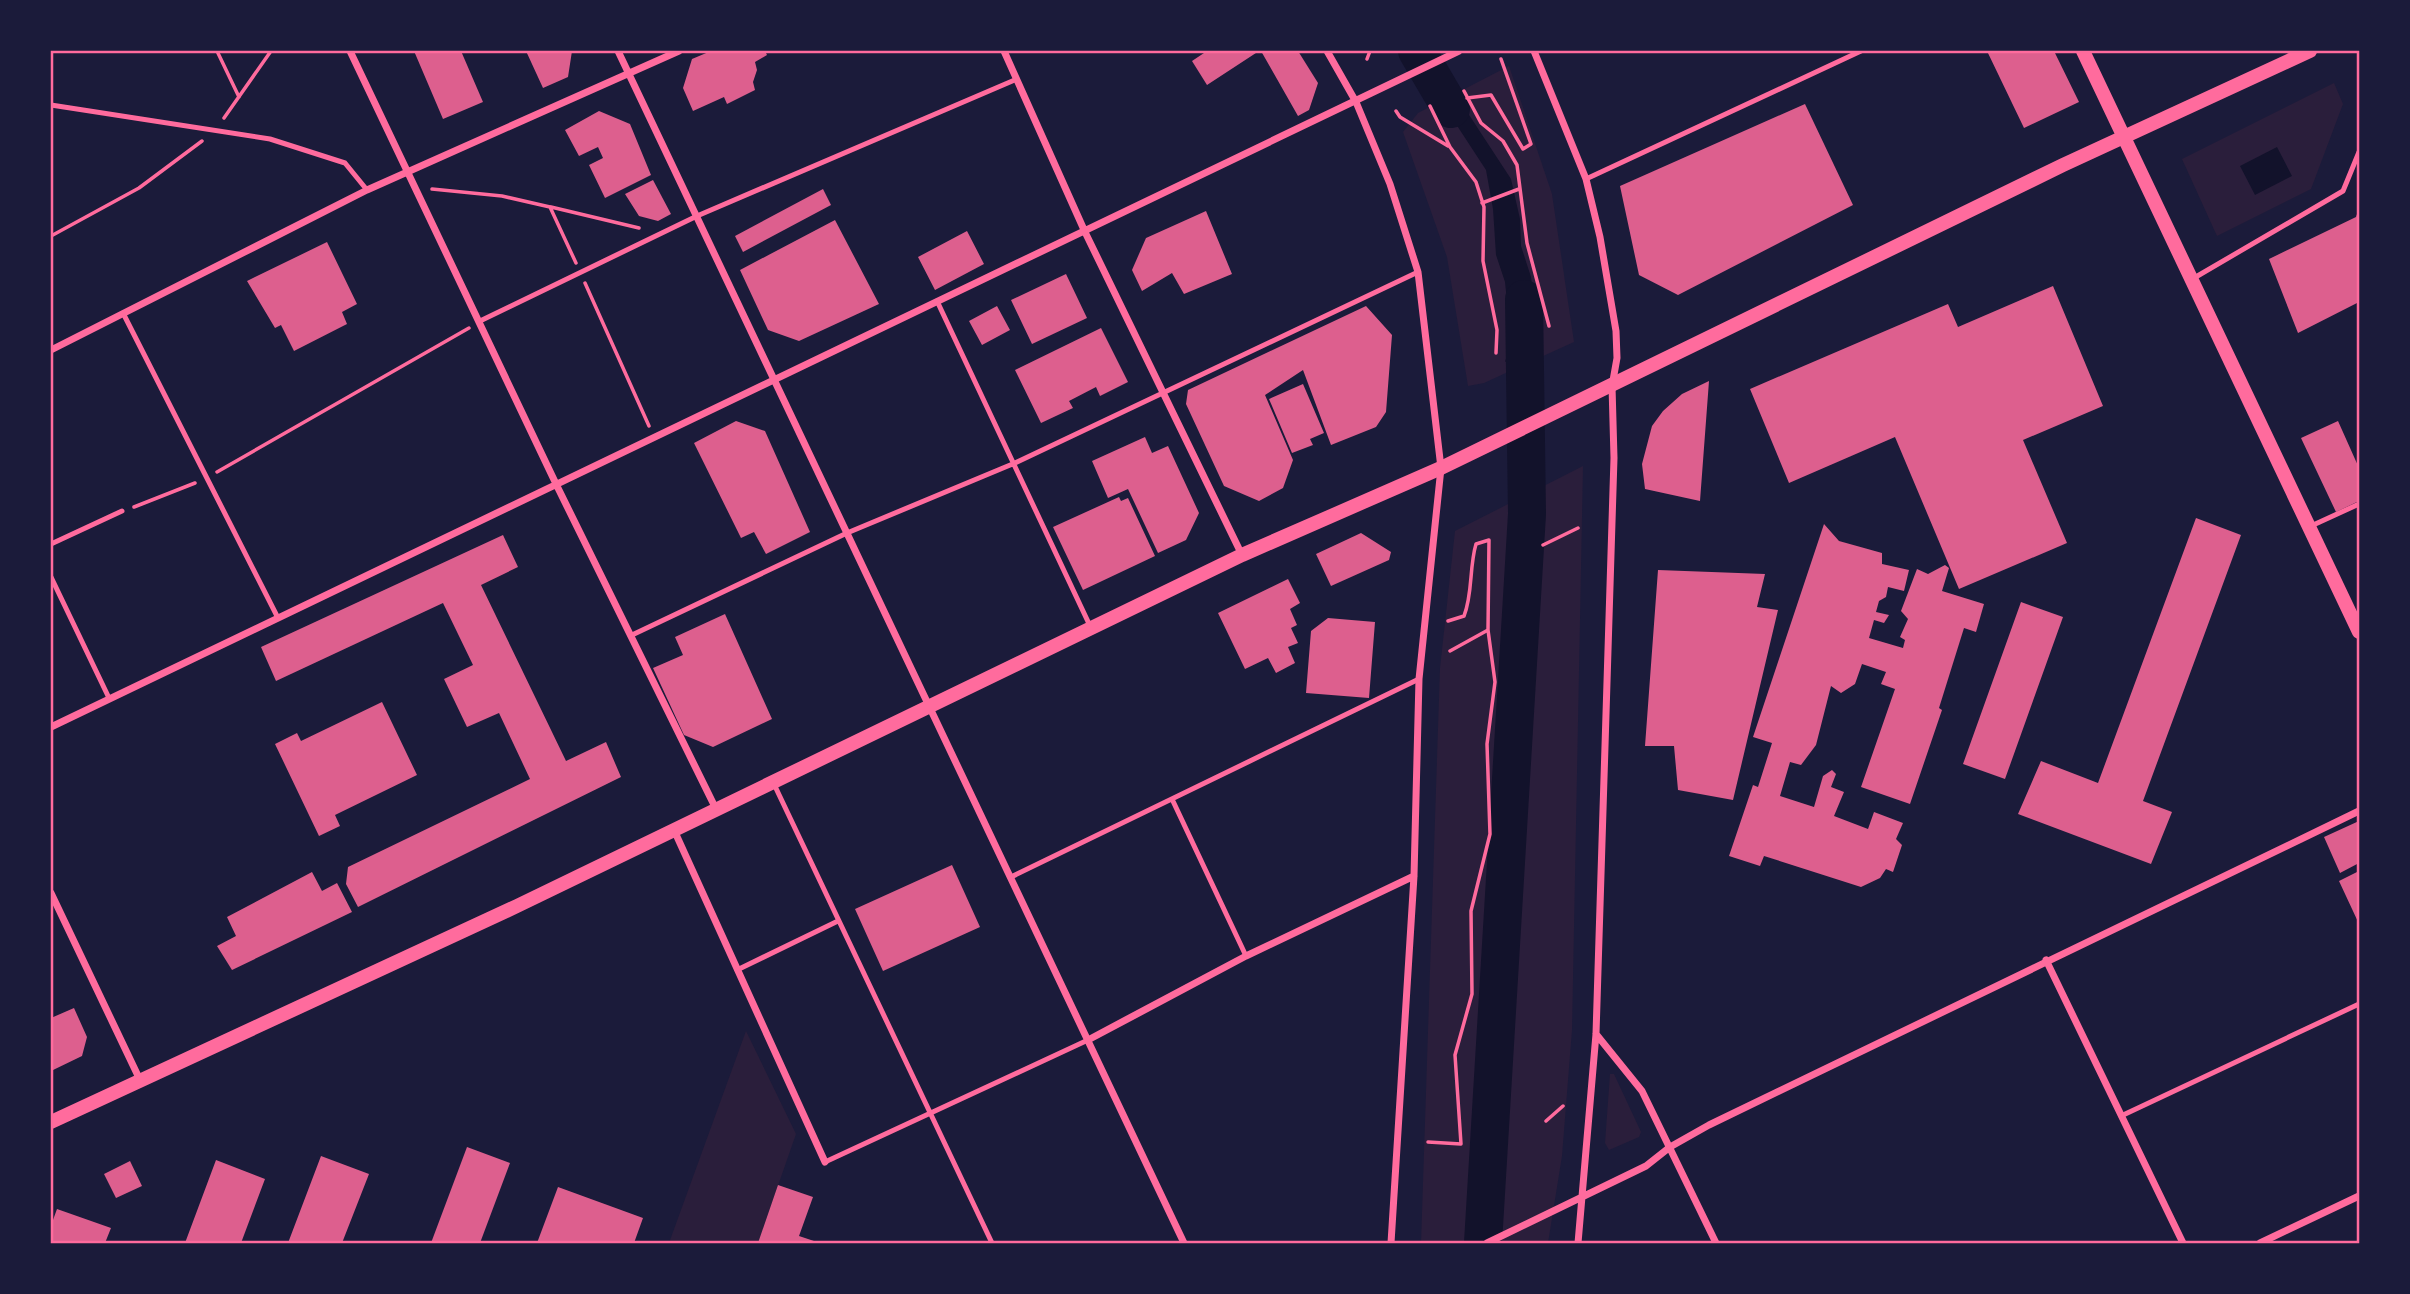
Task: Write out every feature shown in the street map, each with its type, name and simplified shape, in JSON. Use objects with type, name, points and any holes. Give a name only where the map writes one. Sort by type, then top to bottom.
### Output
[{"type":"main road","points":[[2083,51],[2359,632]]},
{"type":"main road","points":[[51,1122],[517,906],[1242,555],[1441,468],[2063,165],[2125,139],[2309,51]]},
{"type":"street","points":[[350,51],[556,486],[716,809]]},
{"type":"street","points":[[618,51],[1184,1243]]},
{"type":"street","points":[[51,350],[367,190],[679,51]]},
{"type":"street","points":[[1004,51],[1085,232],[1242,555]]},
{"type":"street","points":[[1327,51],[1356,102],[1390,184],[1418,272],[1441,468],[1419,679],[1414,876],[1391,1243]]},
{"type":"street","points":[[51,727],[775,382],[937,301],[1459,51]]},
{"type":"street","points":[[1534,51],[1586,179],[1616,331],[1617,358],[1612,386],[1614,458],[1596,1034],[1578,1243]]},
{"type":"street","points":[[1487,1243],[1646,1166],[1670,1147],[2046,960],[2359,811]]},
{"type":"street","points":[[674,829],[825,1162]]},
{"type":"street","points":[[1088,1040],[1246,956],[1414,876]]},
{"type":"street","points":[[51,893],[140,1080]]},
{"type":"street","points":[[2046,960],[2183,1243]]},
{"type":"street","points":[[1596,1034],[1642,1091],[1716,1243]]},
{"type":"street","points":[[2260,1243],[2359,1196]]},
{"type":"lane","points":[[1586,179],[1861,51]]},
{"type":"lane","points":[[480,321],[697,216],[1017,79]]},
{"type":"lane","points":[[51,105],[271,139],[345,163],[367,190]]},
{"type":"lane","points":[[2191,279],[2343,191],[2359,152]]},
{"type":"lane","points":[[632,635],[847,533],[1015,463],[1418,272]]},
{"type":"lane","points":[[937,301],[1091,628]]},
{"type":"lane","points":[[123,313],[205,479],[278,618]]},
{"type":"lane","points":[[2310,527],[2359,504]]},
{"type":"lane","points":[[51,544],[122,512]]},
{"type":"lane","points":[[51,577],[109,698]]},
{"type":"lane","points":[[1011,877],[1419,679]]},
{"type":"lane","points":[[773,782],[992,1243]]},
{"type":"lane","points":[[1172,799],[1246,956]]},
{"type":"lane","points":[[737,970],[838,921]]},
{"type":"lane","points":[[2121,1116],[2359,1004]]},
{"type":"lane","points":[[825,1162],[1088,1040]]},
{"type":"path","points":[[216,51],[239,97]]},
{"type":"path","points":[[51,236],[139,188],[215,130],[271,51]]},
{"type":"path","points":[[1367,59],[1370,51]]},
{"type":"path","points":[[1467,99],[1491,95],[1523,149],[1531,144],[1500,59]]},
{"type":"path","points":[[1464,91],[1481,123],[1503,141],[1517,165],[1527,243],[1549,326]]},
{"type":"path","points":[[1430,106],[1450,147],[1476,182],[1482,202],[1483,261],[1497,330],[1496,353]]},
{"type":"path","points":[[1396,111],[1400,117],[1450,147]]},
{"type":"path","points":[[1482,202],[1519,189]]},
{"type":"path","points":[[551,207],[662,233]]},
{"type":"path","points":[[122,512],[205,479],[480,321]]},
{"type":"path","points":[[1543,545],[1578,528]]},
{"type":"path","points":[[1429,1142],[1461,1143],[1455,1055],[1472,994],[1471,911],[1490,834],[1487,744],[1495,682],[1488,630],[1489,540],[1476,544],[1470,565],[1471,600],[1464,616],[1448,621]]},
{"type":"path","points":[[1450,651],[1488,630]]},
{"type":"path","points":[[1546,1121],[1563,1106]]},
{"type":"shaded area","points":[[1417,51],[1436,51],[1458,98],[1511,179],[1520,219],[1521,246],[1531,277],[1539,341],[1505,362],[1511,341],[1505,282],[1496,255],[1493,209],[1486,170],[1439,98]]},
{"type":"shaded area","points":[[1509,66],[1552,194],[1574,342],[1484,383],[1468,386],[1447,257],[1403,132],[1418,113]]},
{"type":"shaded area","points":[[2334,83],[2343,104],[2311,189],[2217,236],[2182,159]]},
{"type":"shaded area","points":[[2277,147],[2292,176],[2255,195],[2240,166]]},
{"type":"shaded area","points":[[1583,466],[1572,1030],[1562,1156],[1548,1243],[1421,1243],[1440,668],[1455,531]]},
{"type":"shaded area","points":[[746,1031],[796,1134],[758,1243],[669,1243]]},
{"type":"shaded area","points":[[1610,1074],[1614,1074],[1641,1132],[1639,1137],[1609,1150],[1605,1143]]},
{"type":"pier","points":[[1414,51],[1440,51],[1457,88],[1435,99]]},
{"type":"building","points":[[414,51],[461,51],[483,102],[443,119]]},
{"type":"building","points":[[526,51],[572,51],[568,77],[543,88]]},
{"type":"building","points":[[711,51],[765,51],[767,55],[755,62],[755,90],[727,104],[724,97],[693,111],[683,88],[692,59]]},
{"type":"building","points":[[1207,51],[1259,51],[1207,85],[1192,61]]},
{"type":"building","points":[[1261,51],[1298,51],[1318,83],[1309,110],[1298,116]]},
{"type":"building","points":[[1987,51],[2054,51],[2079,102],[2024,128]]},
{"type":"building","points":[[1805,104],[1853,205],[1678,295],[1639,275],[1620,186]]},
{"type":"building","points":[[599,111],[630,124],[651,175],[605,198],[589,165],[603,158],[598,147],[579,156],[565,130]]},
{"type":"building","points":[[653,180],[671,214],[658,221],[639,216],[625,194]]},
{"type":"building","points":[[823,189],[831,205],[743,252],[735,236]]},
{"type":"building","points":[[2359,208],[2359,302],[2298,333],[2269,259],[2356,217]]},
{"type":"building","points":[[1206,211],[1232,274],[1184,294],[1172,273],[1142,291],[1132,270],[1146,238]]},
{"type":"building","points":[[835,220],[879,304],[799,341],[768,330],[740,270]]},
{"type":"building","points":[[967,231],[984,264],[935,290],[918,257]]},
{"type":"building","points":[[327,242],[357,304],[342,312],[347,324],[294,351],[281,325],[275,328],[247,281]]},
{"type":"building","points":[[1066,274],[1087,318],[1032,344],[1011,300]]},
{"type":"building","points":[[2053,286],[2103,406],[2023,440],[2067,543],[1959,589],[1895,437],[1789,483],[1750,389],[1948,304],[1958,327]]},
{"type":"building","points":[[997,306],[1010,330],[982,345],[969,321]]},
{"type":"building","points":[[1366,306],[1392,335],[1386,412],[1376,427],[1331,445],[1303,370],[1265,395],[1293,460],[1283,488],[1259,501],[1224,486],[1186,404],[1188,390]]},
{"type":"building","points":[[1101,328],[1128,382],[1100,396],[1096,387],[1069,401],[1073,408],[1041,423],[1015,370]]},
{"type":"building","points":[[1709,381],[1700,501],[1645,489],[1642,464],[1652,426],[1663,411],[1682,394]]},
{"type":"building","points":[[1303,384],[1324,433],[1310,439],[1313,445],[1292,453],[1269,399]]},
{"type":"building","points":[[736,421],[765,431],[810,532],[766,554],[754,532],[741,538],[694,443]]},
{"type":"building","points":[[2338,421],[2359,468],[2359,501],[2336,512],[2301,438]]},
{"type":"building","points":[[1145,437],[1152,453],[1168,446],[1199,513],[1186,540],[1158,553],[1128,489],[1108,498],[1092,461]]},
{"type":"building","points":[[1119,497],[1121,501],[1128,498],[1155,556],[1083,590],[1053,527]]},
{"type":"building","points":[[2196,518],[2241,535],[2143,801],[2172,812],[2151,864],[2018,814],[2041,761],[2098,783]]},
{"type":"building","points":[[1824,524],[1839,541],[1882,553],[1882,564],[1909,570],[1904,591],[1888,587],[1886,597],[1879,601],[1876,612],[1889,615],[1884,623],[1874,620],[1869,638],[1903,648],[1905,640],[1900,637],[1908,619],[1901,611],[1917,569],[1928,574],[1945,565],[1949,568],[1942,591],[1984,604],[1976,632],[1964,628],[1939,708],[1942,710],[1910,804],[1861,787],[1895,689],[1881,684],[1886,672],[1862,664],[1855,684],[1841,693],[1831,686],[1816,745],[1801,765],[1790,762],[1780,796],[1814,807],[1823,776],[1832,770],[1836,774],[1831,787],[1844,792],[1834,816],[1868,829],[1874,812],[1903,823],[1896,839],[1902,845],[1893,872],[1886,869],[1880,878],[1861,887],[1764,856],[1760,866],[1729,856],[1753,785],[1758,787],[1772,743],[1753,737]]},
{"type":"building","points":[[1361,533],[1391,552],[1389,560],[1331,586],[1316,554]]},
{"type":"building","points":[[503,535],[518,567],[481,585],[566,761],[606,742],[621,777],[358,907],[346,884],[348,867],[530,779],[499,713],[467,727],[444,679],[473,665],[443,603],[276,681],[261,647]]},
{"type":"building","points":[[1658,570],[1765,574],[1757,607],[1778,610],[1733,800],[1678,790],[1674,746],[1645,746]]},
{"type":"building","points":[[1288,579],[1300,603],[1290,609],[1297,625],[1291,628],[1298,643],[1288,647],[1295,663],[1276,673],[1268,658],[1245,669],[1218,613]]},
{"type":"building","points":[[2021,602],[2063,617],[2005,779],[1963,764]]},
{"type":"building","points":[[725,614],[772,719],[713,747],[684,735],[653,668],[683,655],[675,637]]},
{"type":"building","points":[[1328,618],[1375,622],[1369,698],[1306,693],[1311,631]]},
{"type":"building","points":[[382,702],[417,775],[335,815],[340,826],[319,836],[275,744],[297,733],[301,741]]},
{"type":"building","points":[[2359,821],[2359,863],[2340,873],[2324,837]]},
{"type":"building","points":[[952,865],[980,927],[883,971],[855,909]]},
{"type":"building","points":[[2359,871],[2359,924],[2339,881]]},
{"type":"building","points":[[312,872],[322,891],[337,883],[352,912],[232,970],[217,946],[236,936],[227,917]]},
{"type":"building","points":[[74,1008],[87,1037],[82,1056],[51,1071],[51,1018]]},
{"type":"building","points":[[467,1147],[510,1163],[480,1243],[431,1243]]},
{"type":"building","points":[[321,1156],[369,1174],[342,1243],[288,1243]]},
{"type":"building","points":[[216,1160],[265,1179],[241,1243],[185,1243]]},
{"type":"building","points":[[130,1161],[142,1186],[116,1198],[104,1174]]},
{"type":"building","points":[[778,1185],[813,1197],[799,1236],[820,1243],[758,1243]]},
{"type":"building","points":[[558,1187],[643,1218],[634,1243],[537,1243]]},
{"type":"building","points":[[57,1209],[111,1228],[105,1243],[51,1243],[51,1219],[53,1220]]},
{"type":"waterway","points":[[1417,51],[1451,109]]},
{"type":"waterway","points":[[1483,1243],[1527,514],[1524,299]]}]
